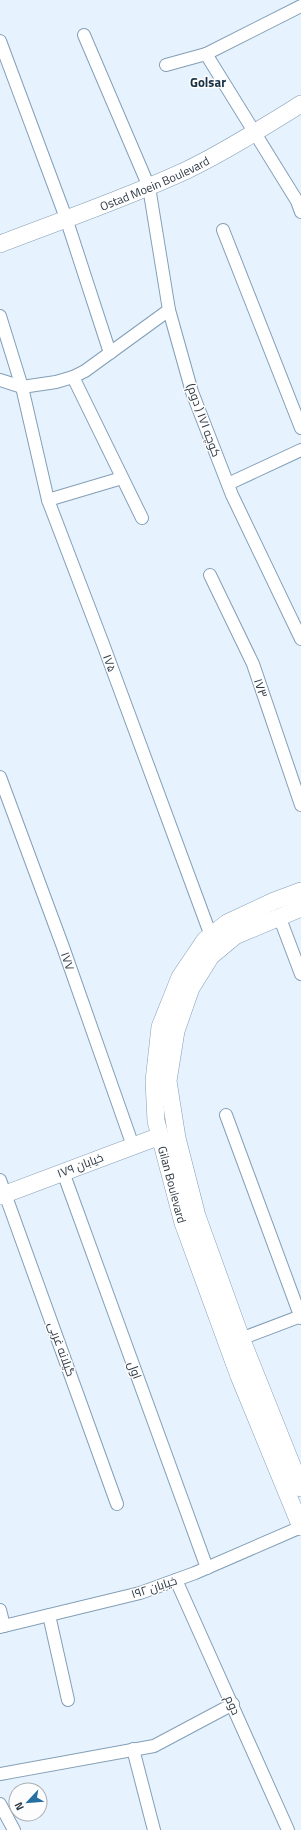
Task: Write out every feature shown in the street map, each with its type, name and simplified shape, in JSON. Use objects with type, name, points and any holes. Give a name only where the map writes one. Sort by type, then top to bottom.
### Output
[{"type":"main road","name":"Ostad Moein Boulevard","points":[[0,244],[149,187],[189,169],[256,132],[301,104]]},
{"type":"main road","name":"Gilan Boulevard","points":[[301,891],[274,901],[227,923],[206,940],[180,977],[160,1027],[154,1081],[156,1122],[183,1223],[234,1342],[301,1488]]},
{"type":"main road","name":"Gilan Boulevard","points":[[301,908],[234,936],[211,956],[191,988],[176,1031],[168,1081],[177,1138],[197,1216],[234,1342],[301,1527]]},
{"type":"main road","name":"خیابان ۱۷۹","points":[[2,1190],[63,1172],[160,1136]]},
{"type":"street","points":[[166,65],[206,54],[301,6]]},
{"type":"street","name":"کوچه ۱۷۱ ( دوم)","points":[[84,35],[149,187],[169,310],[192,392],[228,484],[301,639]]},
{"type":"street","points":[[0,41],[3,63],[66,218],[110,353]]},
{"type":"street","points":[[206,54],[256,132],[297,201],[301,212]]},
{"type":"street","points":[[223,230],[301,428]]},
{"type":"street","points":[[0,380],[22,387],[74,377],[169,310]]},
{"type":"street","name":"۱۷۵","points":[[0,316],[22,387],[48,500],[211,936]]},
{"type":"street","points":[[74,377],[142,518]]},
{"type":"street","points":[[228,484],[301,450]]},
{"type":"street","points":[[48,500],[122,478]]},
{"type":"street","name":"۱۷۳","points":[[210,576],[253,664],[301,805]]},
{"type":"street","name":"۱۷۷","points":[[0,777],[134,1146]]},
{"type":"street","points":[[279,916],[301,974]]},
{"type":"street","points":[[226,1116],[301,1317],[234,1342]]},
{"type":"street","name":"اول","points":[[63,1172],[206,1568]]},
{"type":"street","name":"گیلانه غربی","points":[[2,1190],[117,1504]]},
{"type":"street","name":"خیابان ۱۹۲","points":[[2,1626],[140,1593],[206,1568],[301,1527]]},
{"type":"street","name":"دوم","points":[[176,1580],[233,1704],[288,1830]]},
{"type":"street","points":[[0,1610],[2,1626]]},
{"type":"street","points":[[50,1615],[68,1700]]},
{"type":"street","points":[[0,1774],[154,1746],[233,1704]]},
{"type":"street","points":[[133,1749],[154,1830]]},
{"type":"street","points":[[0,1804],[14,1830]]},
{"type":"district","name":"Golsar","points":[[208,82]]}]
